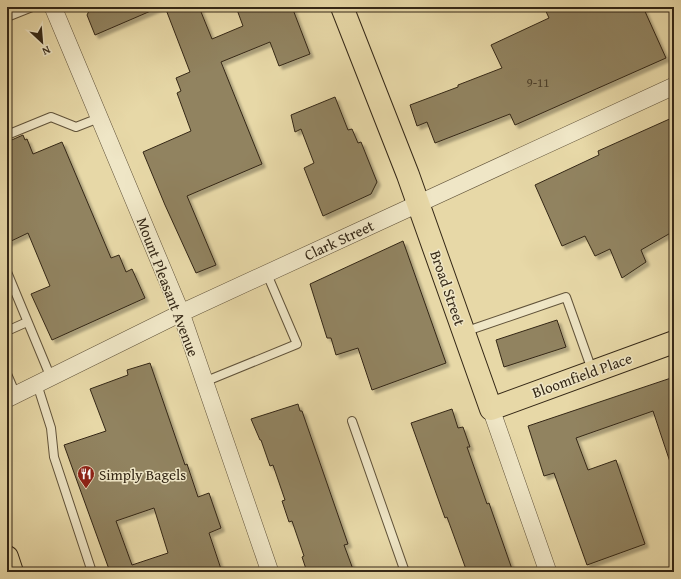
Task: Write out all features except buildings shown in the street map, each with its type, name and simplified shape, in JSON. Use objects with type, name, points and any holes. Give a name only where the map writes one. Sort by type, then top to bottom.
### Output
[{"type":"main road","name":"Broad Street","points":[[342,7],[418,203],[491,409]]},
{"type":"main road","name":"Bloomfield Place","points":[[491,409],[674,342]]},
{"type":"main road","points":[[7,556],[12,572]]},
{"type":"street","name":"Mount Pleasant Avenue","points":[[53,7],[181,313],[270,572]]},
{"type":"street","name":"Clark Street","points":[[11,397],[181,313],[674,86]]},
{"type":"street","name":"Broad Street","points":[[491,409],[548,572]]},
{"type":"lane","points":[[7,17],[32,7]]},
{"type":"lane","points":[[7,135],[51,117],[76,127],[99,118]]},
{"type":"lane","points":[[7,272],[27,322],[44,381],[54,457],[92,572]]},
{"type":"lane","points":[[204,382],[297,344],[267,274]]},
{"type":"lane","points":[[464,332],[566,298],[592,372]]},
{"type":"lane","points":[[7,331],[27,322]]},
{"type":"lane","points":[[7,374],[11,397]]},
{"type":"lane","points":[[352,421],[405,572]]},
{"type":"place","name":"Simply Bagels","points":[[86,489]]}]
